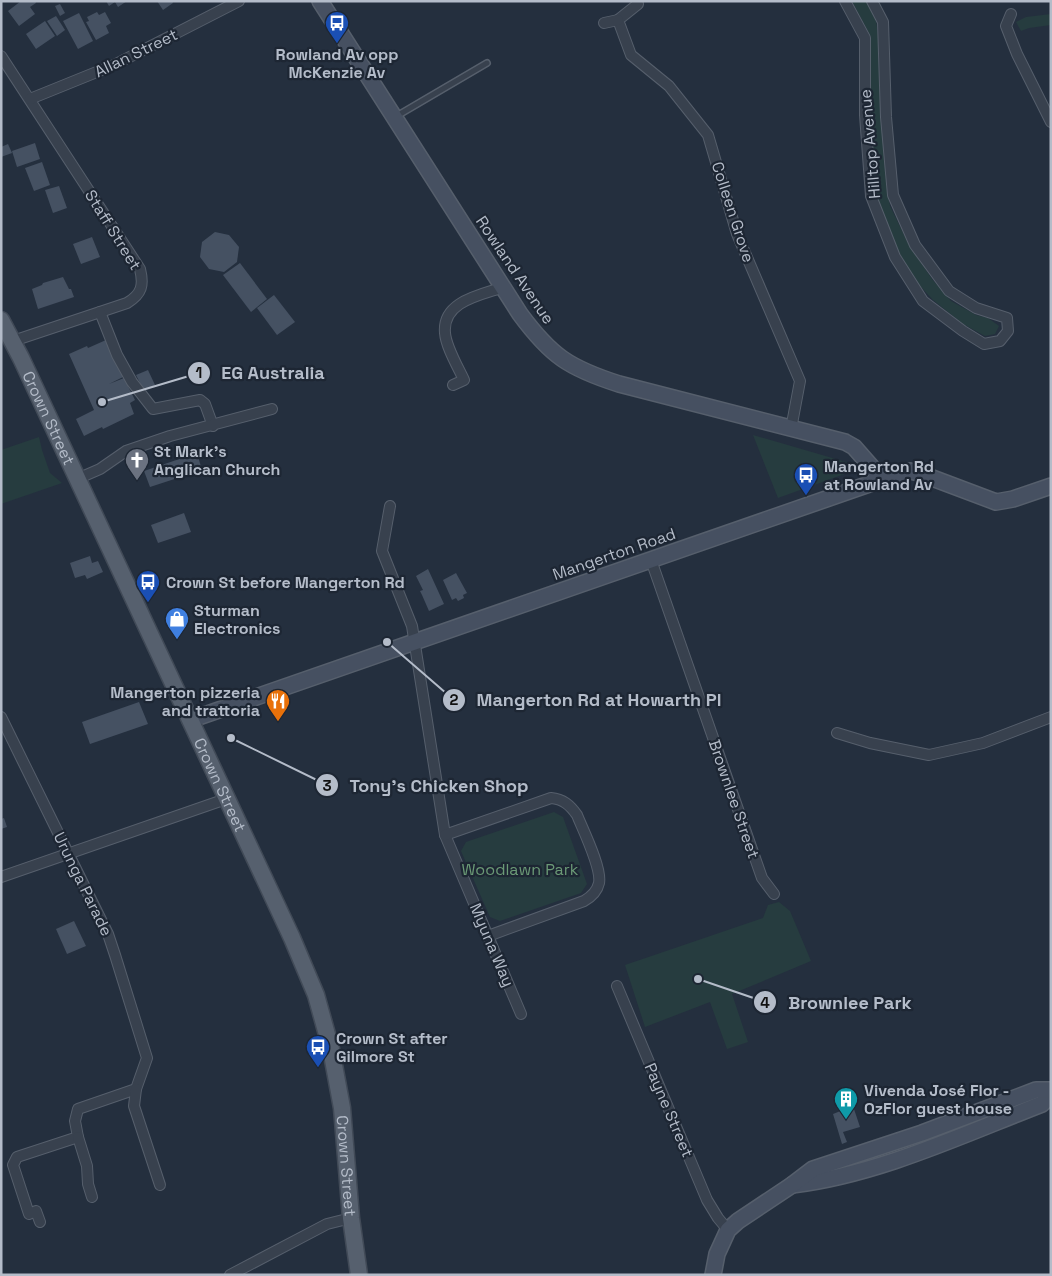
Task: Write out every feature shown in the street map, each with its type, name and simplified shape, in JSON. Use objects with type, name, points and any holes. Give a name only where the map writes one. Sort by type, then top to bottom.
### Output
[{"type":"main road","name":"Crown Street","points":[[1,320],[14,341],[292,938],[316,995],[331,1049],[342,1108],[351,1218],[358,1275]]},
{"type":"street","name":"Allan Street","points":[[30,99],[114,65],[239,1]]},
{"type":"street","name":"Rowland Avenue","points":[[320,1],[520,314],[540,339],[558,357],[596,376],[619,384],[845,442],[858,451],[883,480]]},
{"type":"street","name":"Hilltop Avenue","points":[[845,1],[866,38],[865,115],[871,196],[895,257],[923,300],[963,331],[984,344],[1000,341],[1008,331],[1007,318],[976,308],[949,291],[915,245],[893,195],[886,116],[883,22],[872,1]]},
{"type":"street","points":[[604,23],[618,20],[638,4]]},
{"type":"street","points":[[1012,14],[1006,26],[1017,54],[1051,122]]},
{"type":"street","name":"Colleen Grove","points":[[618,20],[631,54],[669,86],[708,135],[737,234],[800,381],[791,428]]},
{"type":"street","name":"Staff Street","points":[[1,56],[140,269],[143,281],[138,294],[126,302],[14,341]]},
{"type":"street","points":[[454,385],[464,380],[444,332],[450,313],[461,302],[504,287]]},
{"type":"street","points":[[100,312],[117,355],[132,382],[153,409],[200,400],[205,404],[213,426]]},
{"type":"street","points":[[77,479],[100,469],[126,451],[170,436],[272,409]]},
{"type":"street","name":"Mangerton Road","points":[[190,720],[414,641],[910,472],[996,502],[1012,499],[1051,486]]},
{"type":"street","name":"Myuna Way","points":[[390,506],[382,551],[412,626],[445,835],[521,1014]]},
{"type":"street","name":"Brownlee Street","points":[[651,560],[762,878],[774,894]]},
{"type":"street","name":"Urunga Parade","points":[[1,716],[108,934],[147,1058],[136,1089]]},
{"type":"street","points":[[837,733],[870,743],[929,755],[983,742],[1051,718]]},
{"type":"street","points":[[445,835],[550,798],[558,798],[565,802],[572,807],[577,815],[599,871],[599,884],[596,892],[584,901],[488,936]]},
{"type":"street","points":[[1,877],[226,799]]},
{"type":"street","name":"Payne Street","points":[[617,986],[707,1200],[728,1230]]},
{"type":"street","points":[[92,1197],[75,1121],[78,1109],[136,1089],[134,1106],[160,1185]]},
{"type":"street","points":[[713,1275],[716,1254],[728,1230],[750,1212],[792,1185],[813,1168],[922,1133],[1036,1090],[1051,1090]]},
{"type":"street","points":[[792,1185],[817,1182],[889,1163],[1042,1104],[1051,1095]]},
{"type":"street","points":[[40,1222],[36,1211],[29,1214],[13,1165],[17,1156],[78,1137]]},
{"type":"street","points":[[230,1275],[327,1224],[351,1218]]},
{"type":"lane","points":[[395,118],[487,63]]},
{"type":"green space","points":[[852,1],[868,1],[876,19],[880,51],[886,180],[890,206],[909,245],[932,279],[951,301],[976,315],[988,318],[999,326],[995,334],[985,336],[963,324],[933,300],[910,275],[889,231],[875,191],[871,136],[871,37]]},
{"type":"green space","points":[[1051,14],[1051,25],[1021,31],[1016,22],[1026,17]]},
{"type":"green space","points":[[753,435],[853,464],[853,471],[778,498]]},
{"type":"green space","points":[[39,437],[50,473],[62,483],[1,504],[1,450]]},
{"type":"green space","name":"Woodlawn Park","points":[[554,812],[563,817],[587,884],[581,893],[500,921],[490,917],[461,851],[466,842]]},
{"type":"green space","points":[[779,902],[790,911],[811,961],[732,994],[748,1042],[727,1049],[710,1002],[645,1027],[625,965],[763,918],[768,905]]},
{"type":"building","points":[[21,1],[35,1],[36,3],[30,7],[35,14],[19,26],[8,11]]},
{"type":"building","points":[[106,1],[127,1],[118,7],[115,2],[109,6]]},
{"type":"building","points":[[157,1],[172,1],[173,3],[163,10]]},
{"type":"building","points":[[60,4],[65,13],[60,16],[55,6]]},
{"type":"building","points":[[97,12],[99,15],[105,12],[111,23],[106,26],[109,33],[96,40],[86,22],[89,21],[87,17]]},
{"type":"building","points":[[79,13],[93,41],[78,49],[63,21]]},
{"type":"building","points":[[56,16],[65,30],[57,36],[47,21]]},
{"type":"building","points":[[45,21],[55,36],[36,49],[26,34]]},
{"type":"building","points":[[35,143],[40,159],[17,167],[12,151]]},
{"type":"building","points":[[8,144],[12,153],[1,157],[1,147]]},
{"type":"building","points":[[42,162],[50,185],[34,191],[25,168]]},
{"type":"building","points":[[59,186],[67,208],[53,213],[45,190]]},
{"type":"building","points":[[215,232],[229,235],[239,247],[237,262],[224,272],[209,269],[200,257],[202,242]]},
{"type":"building","points":[[92,237],[100,257],[81,264],[73,244]]},
{"type":"building","points":[[240,263],[267,299],[251,312],[223,275]]},
{"type":"building","points":[[63,277],[74,297],[38,309],[32,289],[43,283]]},
{"type":"building","points":[[274,295],[295,322],[277,335],[257,308]]},
{"type":"building","points":[[106,340],[123,377],[109,384],[124,378],[135,400],[130,403],[134,414],[84,436],[76,419],[94,410],[69,354]]},
{"type":"building","points":[[148,370],[155,385],[144,391],[136,375]]},
{"type":"building","points":[[197,453],[202,470],[150,487],[144,471]]},
{"type":"building","points":[[184,513],[191,532],[158,543],[151,525]]},
{"type":"building","points":[[90,556],[92,563],[98,561],[103,572],[87,579],[85,575],[75,578],[70,563]]},
{"type":"building","points":[[428,569],[444,604],[429,611],[420,591],[423,590],[416,576]]},
{"type":"building","points":[[456,573],[467,593],[463,595],[464,598],[458,601],[456,598],[452,600],[443,580]]},
{"type":"building","points":[[139,702],[148,724],[90,744],[82,722]]},
{"type":"building","points":[[4,818],[7,827],[1,829],[1,819]]},
{"type":"building","points":[[74,921],[86,946],[67,954],[56,929]]},
{"type":"building","name":"Vivenda José Flor - OzFlor guest house","points":[[853,1106],[860,1127],[843,1132],[847,1142],[842,1144],[833,1114]]},
{"type":"place","name":"Rowland Av opp McKenzie Av","points":[[337,44]]},
{"type":"place","name":"EG Australia","points":[[102,402]]},
{"type":"place","name":"St Mark's Anglican Church","points":[[137,481]]},
{"type":"place","name":"Mangerton Rd at Rowland Av","points":[[806,496]]},
{"type":"place","name":"Crown St before Mangerton Rd","points":[[148,603]]},
{"type":"place","name":"Sturman Electronics","points":[[177,640]]},
{"type":"place","name":"Mangerton Rd at Howarth Pl","points":[[387,642]]},
{"type":"place","name":"Mangerton pizzeria and trattoria","points":[[278,722]]},
{"type":"place","name":"Tony's Chicken Shop","points":[[231,738]]},
{"type":"place","name":"Brownlee Park","points":[[698,979]]},
{"type":"place","name":"Crown St after Gilmore St","points":[[318,1068]]},
{"type":"place","name":"Vivenda José Flor - OzFlor guest house","points":[[846,1120]]}]
